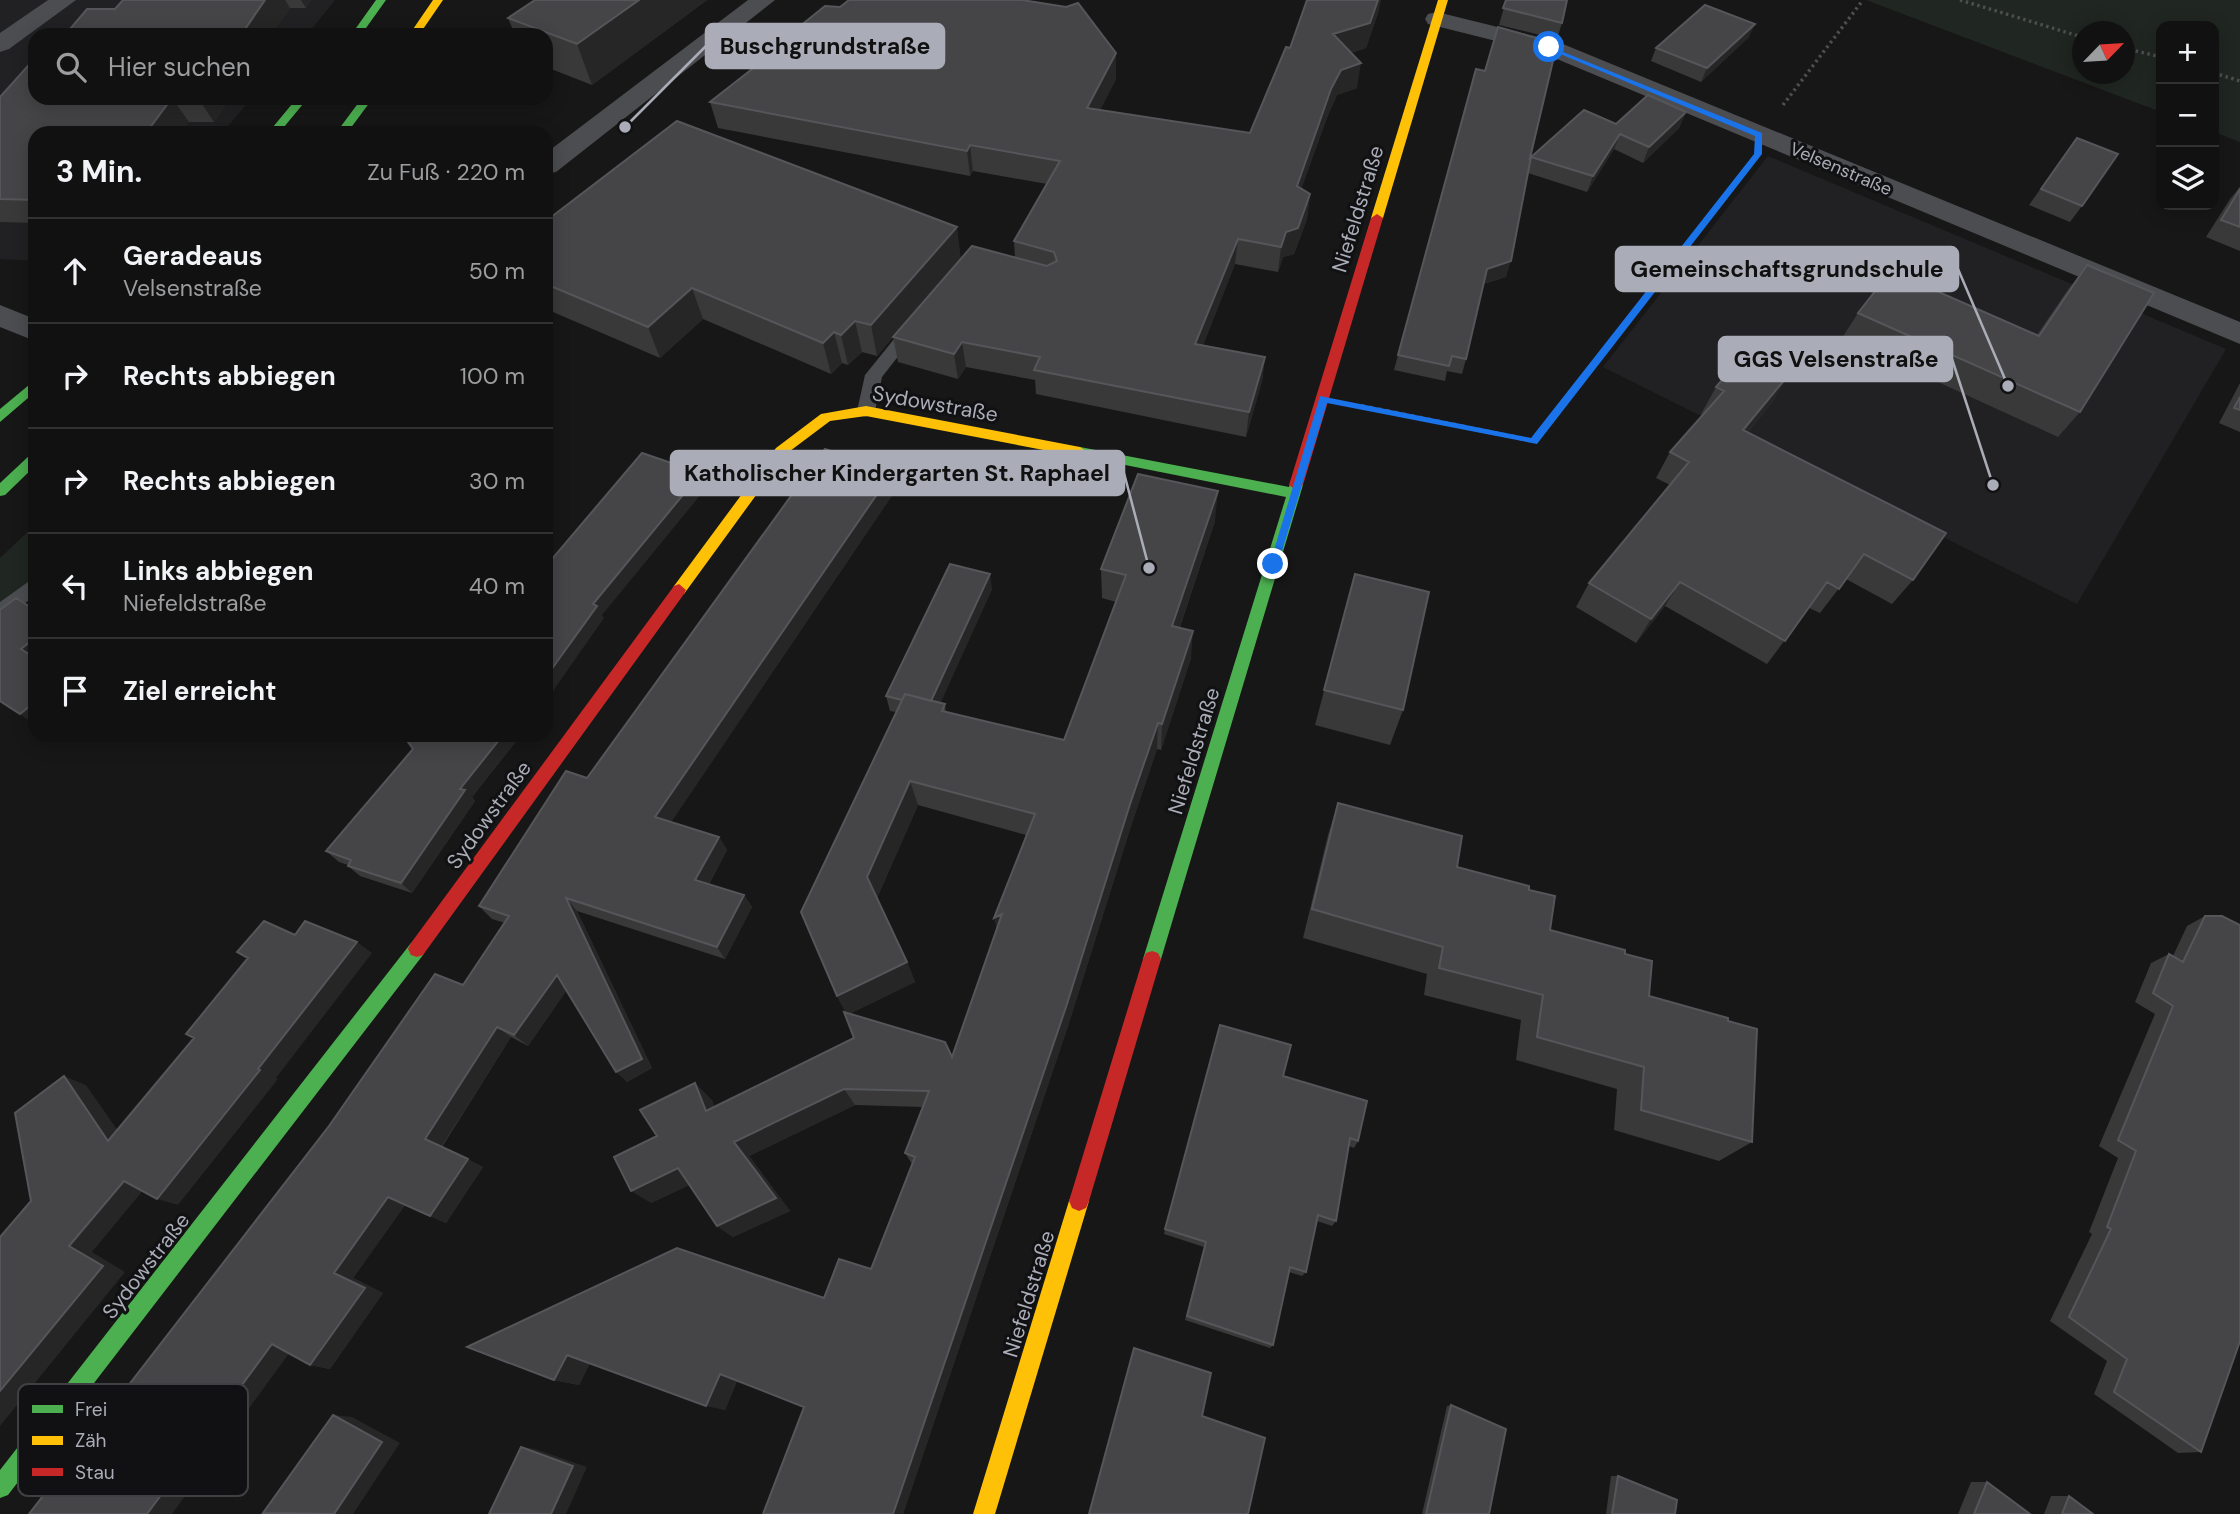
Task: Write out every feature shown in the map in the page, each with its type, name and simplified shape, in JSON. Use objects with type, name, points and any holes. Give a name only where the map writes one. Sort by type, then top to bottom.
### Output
[{"type":"street","points":[[0,44],[64,0]]},
{"type":"street","points":[[361,28],[381,0]]},
{"type":"street","points":[[419,28],[438,0]]},
{"type":"street","points":[[553,161],[763,0]]},
{"type":"street","name":"Velsenstraße","points":[[1440,10],[1549,47],[2240,334]]},
{"type":"street","name":"Niefeldstraße","points":[[984,1514],[1440,10]]},
{"type":"street","points":[[279,126],[297,105]]},
{"type":"street","points":[[346,126],[363,105]]},
{"type":"street","points":[[0,316],[28,328]]},
{"type":"street","points":[[0,417],[28,391]]},
{"type":"street","name":"Sydowstraße","points":[[80,1384],[375,1007],[781,451],[826,417],[866,411],[1294,493]]},
{"type":"street","points":[[0,491],[28,465]]},
{"type":"street","name":"Sydowstraße","points":[[0,1487],[18,1464]]},
{"type":"lane","points":[[866,411],[874,375],[925,312]]},
{"type":"lane","points":[[0,613],[28,591]]},
{"type":"path","points":[[1324,398],[1534,442],[1758,154],[1759,135],[1864,0]]},
{"type":"path","points":[[1960,0],[2072,34]]},
{"type":"path","points":[[2135,51],[2156,56]]},
{"type":"path","points":[[2219,75],[2240,81]]},
{"type":"shaded area","points":[[0,0],[335,0],[313,28],[28,28],[28,105],[246,105],[228,126],[28,126],[28,261],[0,259]]},
{"type":"shaded area","points":[[1866,0],[2240,0],[2240,142],[2219,134],[2219,21],[2156,21],[2156,110],[2087,84],[2135,84],[2135,21],[2072,21],[2072,78]]},
{"type":"shaded area","points":[[1768,156],[2226,349],[2077,604],[1603,367]]},
{"type":"shaded area","points":[[28,532],[28,597],[0,619],[0,558]]},
{"type":"building","points":[[123,0],[265,0],[246,28],[71,28],[87,9],[115,9]]},
{"type":"building","points":[[535,0],[639,0],[577,44],[553,35],[553,28],[535,28],[508,18]]},
{"type":"building","points":[[849,0],[1022,0],[1066,7],[1078,3],[1116,53],[1087,108],[1250,133],[1286,47],[1290,48],[1307,0],[1378,0],[1370,23],[1333,34],[1361,63],[1341,70],[1331,89],[1297,186],[1310,194],[1298,228],[1286,232],[1281,247],[1238,239],[1195,344],[1265,357],[1249,412],[1034,370],[1040,357],[962,342],[954,354],[893,337],[972,246],[1047,266],[1057,261],[1054,252],[1014,241],[1060,161],[970,145],[967,151],[710,102],[779,48],[774,47],[825,6],[840,7]]},
{"type":"building","points":[[1506,0],[1567,0],[1562,23],[1503,8]]},
{"type":"building","points":[[1705,5],[1755,24],[1707,68],[1656,48]]},
{"type":"building","points":[[1498,27],[1557,44],[1530,158],[1511,261],[1487,269],[1466,359],[1452,356],[1449,366],[1398,355],[1476,69],[1485,71]]},
{"type":"building","points":[[28,66],[28,105],[167,105],[151,126],[28,126],[28,200],[0,199],[0,97]]},
{"type":"building","points":[[1648,95],[1686,112],[1649,147],[1620,134],[1593,176],[1531,157],[1584,110],[1616,124]]},
{"type":"building","points":[[677,121],[957,227],[871,325],[855,321],[841,335],[834,332],[823,343],[692,288],[648,327],[553,287],[553,216]]},
{"type":"building","points":[[2077,138],[2118,154],[2082,206],[2041,189]]},
{"type":"building","points":[[2240,189],[2240,227],[2221,220]]},
{"type":"building","points":[[2087,265],[2154,293],[2080,412],[1858,313],[1891,271],[2039,336]]},
{"type":"building","points":[[1747,351],[1791,372],[1743,430],[1946,533],[1913,580],[1864,554],[1839,589],[1827,582],[1785,641],[1680,582],[1651,619],[1589,583],[1689,462],[1670,452],[1724,391],[1716,387]]},
{"type":"building","points":[[2240,397],[2240,410],[2234,408]]},
{"type":"building","points":[[825,449],[893,471],[655,817],[719,837],[695,880],[744,895],[717,947],[566,898],[642,1059],[616,1072],[557,975],[514,1035],[497,1027],[425,1139],[468,1159],[430,1216],[388,1197],[334,1273],[365,1288],[310,1365],[272,1344],[243,1384],[130,1384],[329,1126],[435,974],[463,985],[509,916],[479,906],[566,771],[587,778]]},
{"type":"building","points":[[642,453],[701,473],[593,604],[597,606],[553,667],[553,558]]},
{"type":"building","points":[[1138,474],[1218,491],[1172,626],[1193,631],[1162,724],[1158,723],[1131,801],[1066,1007],[893,1514],[763,1514],[804,1407],[720,1374],[706,1406],[567,1355],[554,1380],[467,1347],[677,1248],[824,1298],[839,1259],[871,1269],[915,1157],[905,1153],[929,1091],[844,1089],[734,1142],[776,1198],[717,1226],[678,1168],[631,1191],[614,1157],[657,1136],[640,1110],[695,1083],[706,1111],[854,1038],[844,1012],[945,1042],[952,1057],[1002,914],[994,918],[1035,814],[910,781],[867,877],[907,962],[837,996],[801,912],[905,694],[945,704],[942,711],[1064,740],[1126,575],[1101,569]]},
{"type":"building","points":[[950,564],[990,574],[931,701],[905,694],[902,700],[886,696]]},
{"type":"building","points":[[1355,574],[1429,592],[1403,710],[1324,690]]},
{"type":"building","points":[[16,598],[28,606],[28,644],[21,649],[28,654],[28,708],[20,714],[0,701],[0,610]]},
{"type":"building","points":[[408,742],[497,742],[460,789],[465,790],[401,883],[348,866],[351,860],[326,851],[413,749]]},
{"type":"building","points":[[1338,803],[1462,836],[1457,867],[1529,886],[1529,890],[1555,896],[1550,930],[1625,950],[1625,954],[1652,961],[1649,996],[1757,1029],[1752,1142],[1641,1110],[1644,1067],[1537,1037],[1543,995],[1439,968],[1443,947],[1312,909]]},
{"type":"building","points":[[2205,916],[2222,916],[2240,925],[2240,1341],[2201,1452],[2114,1392],[2127,1359],[2069,1317],[2111,1229],[2107,1227],[2136,1151],[2118,1140],[2173,1006],[2153,993],[2169,954],[2183,962]]},
{"type":"building","points":[[264,921],[295,935],[305,921],[357,942],[157,1199],[124,1181],[69,1246],[103,1266],[0,1391],[0,1237],[31,1201],[15,1113],[64,1076],[108,1141],[194,1038],[186,1034],[248,958],[237,952]]},
{"type":"building","points":[[1220,1025],[1291,1045],[1283,1076],[1367,1101],[1358,1141],[1350,1138],[1336,1221],[1318,1215],[1306,1272],[1290,1267],[1273,1345],[1187,1316],[1206,1242],[1165,1229]]},
{"type":"building","points":[[1134,1348],[1211,1373],[1202,1416],[1265,1438],[1248,1514],[1089,1514]]},
{"type":"building","points":[[1451,1405],[1506,1429],[1489,1514],[1426,1514]]},
{"type":"building","points":[[333,1415],[382,1442],[334,1514],[263,1513]]},
{"type":"building","points":[[521,1447],[573,1466],[551,1514],[489,1514]]},
{"type":"building","points":[[1618,1476],[1677,1500],[1675,1514],[1612,1514]]},
{"type":"building","points":[[1987,1482],[2030,1514],[1974,1514]]},
{"type":"building","points":[[43,1496],[160,1496],[147,1514],[29,1514]]},
{"type":"building","points":[[2069,1496],[2093,1514],[2062,1514]]},
{"type":"traffic: fast","points":[[361,28],[381,0]]},
{"type":"traffic: fast","points":[[279,126],[297,105]]},
{"type":"traffic: fast","points":[[346,126],[363,105]]},
{"type":"traffic: fast","points":[[0,417],[28,391]]},
{"type":"traffic: fast","points":[[1080,452],[1294,493]]},
{"type":"traffic: fast","points":[[0,491],[28,465]]},
{"type":"traffic: fast","points":[[1152,959],[1296,485]]},
{"type":"traffic: fast","points":[[80,1384],[417,949]]},
{"type":"traffic: fast","points":[[0,1487],[18,1464]]},
{"type":"traffic: slow","points":[[419,28],[438,0]]},
{"type":"traffic: slow","points":[[1377,218],[1443,0]]},
{"type":"traffic: slow","points":[[679,590],[781,451],[826,417],[866,411],[1080,452]]},
{"type":"traffic: slow","points":[[984,1514],[1079,1201]]},
{"type":"traffic: jam","points":[[1296,485],[1377,218]]},
{"type":"traffic: jam","points":[[417,949],[679,590]]},
{"type":"traffic: jam","points":[[1079,1201],[1152,959]]},
{"type":"place","name":"Buschgrundstraße","points":[[625,127]]},
{"type":"place","name":"Gemeinschaftsgrundschule","points":[[2008,386]]},
{"type":"place","name":"GGS Velsenstraße","points":[[1993,485]]},
{"type":"place","name":"Katholischer Kindergarten St. Raphael","points":[[1149,568]]},
{"type":"route","points":[[1273,564],[1324,398],[1534,442],[1758,154],[1759,135],[1549,47]]}]
